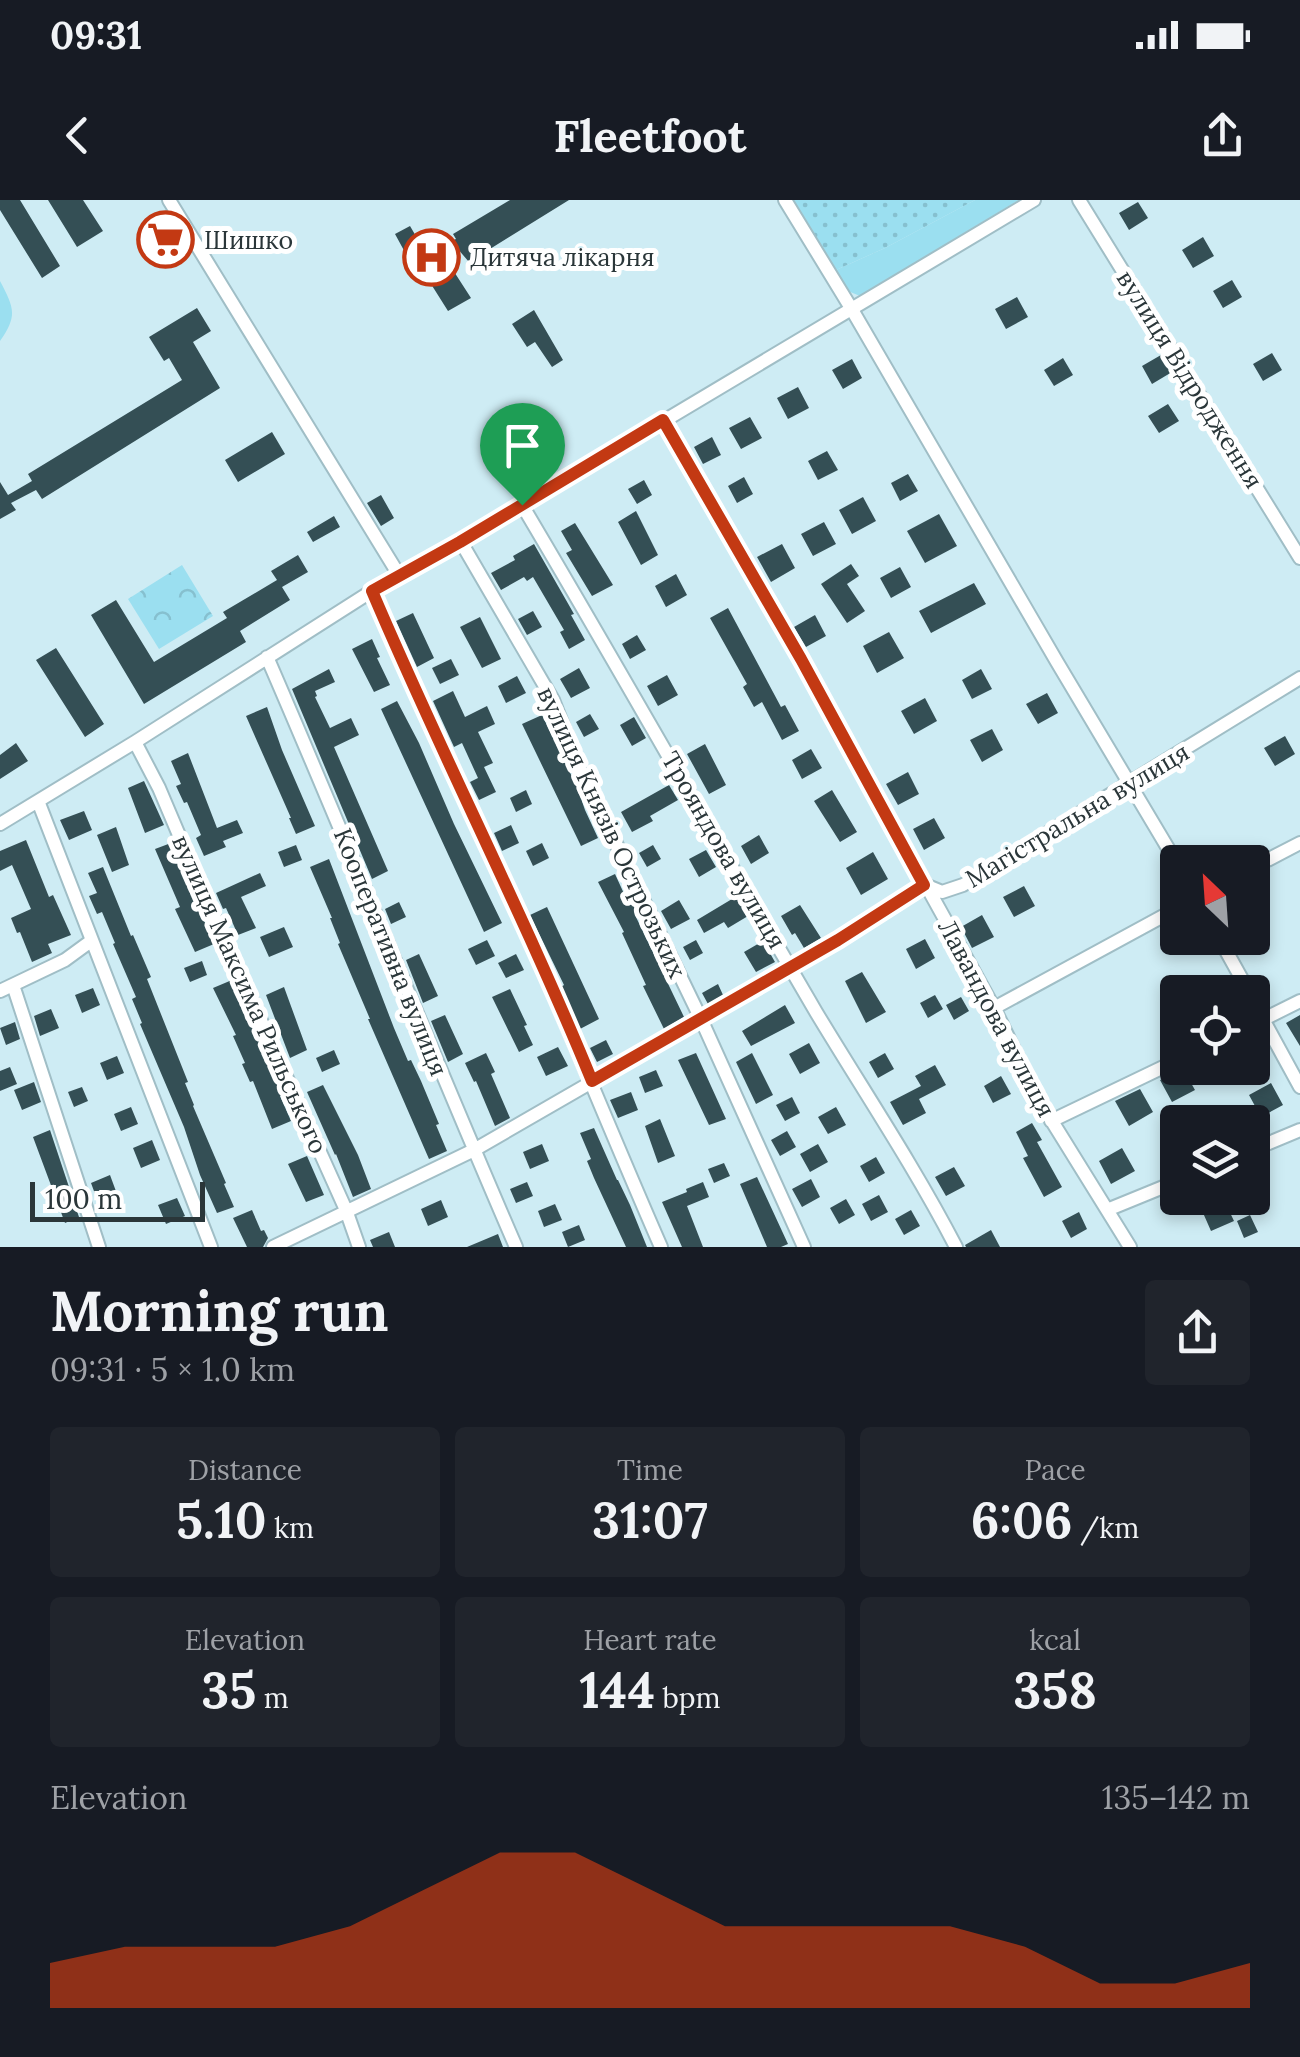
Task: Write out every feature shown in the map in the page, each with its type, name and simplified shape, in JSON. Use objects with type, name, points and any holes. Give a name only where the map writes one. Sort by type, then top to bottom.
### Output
[{"type":"street","points":[[170,200],[399,576]]},
{"type":"street","points":[[784,200],[1167,845]]},
{"type":"street","points":[[0,824],[372,591],[1034,200]]},
{"type":"street","name":"вулиця Відродження","points":[[1079,200],[1300,558]]},
{"type":"street","name":"Лавандова вулиця","points":[[663,420],[801,659],[994,1008],[1051,1121],[1130,1247]]},
{"type":"street","name":"Трояндова вулиця","points":[[522,505],[956,1247]]},
{"type":"street","name":"вулиця Князів Острозьких","points":[[460,542],[553,700],[587,784],[701,1019],[804,1247]]},
{"type":"street","points":[[372,591],[511,895],[662,1247]]},
{"type":"street","name":"Кооперативна вулиця","points":[[267,657],[516,1247]]},
{"type":"street","name":"Магістральна вулиця","points":[[272,1247],[474,1150],[792,967],[924,885],[942,892],[963,885],[1300,678]]},
{"type":"street","name":"вулиця Максима Рильського","points":[[135,742],[159,788],[360,1247]]},
{"type":"street","points":[[38,801],[211,1247]]},
{"type":"street","points":[[1270,859],[1300,843]]},
{"type":"street","points":[[994,1008],[1160,918]]},
{"type":"street","points":[[91,941],[65,960],[6,988],[99,1247]]},
{"type":"street","points":[[1270,1016],[1300,1001]]},
{"type":"street","points":[[1270,1041],[1300,1087]]},
{"type":"street","points":[[1051,1121],[1160,1069]]},
{"type":"street","points":[[1270,1142],[1300,1130]]},
{"type":"street","points":[[1107,1210],[1160,1188]]},
{"type":"green space","points":[[793,200],[975,200],[836,270]]},
{"type":"green space","points":[[975,200],[1019,200],[860,296],[848,291],[836,270]]},
{"type":"green space","points":[[0,281],[12,318],[0,341]]},
{"type":"green space","points":[[182,565],[213,616],[159,649],[128,599]]},
{"type":"building","points":[[0,200],[20,200],[60,266],[42,278],[0,210]]},
{"type":"building","points":[[48,200],[83,200],[103,231],[77,247]]},
{"type":"building","points":[[510,200],[569,200],[469,262],[451,241],[456,239],[453,234]]},
{"type":"building","points":[[1138,202],[1148,218],[1129,230],[1119,213]]},
{"type":"building","points":[[410,226],[420,243],[431,236],[471,298],[448,311],[419,265],[413,267],[395,234]]},
{"type":"building","points":[[167,228],[181,250],[164,259],[151,237]]},
{"type":"building","points":[[1203,237],[1214,256],[1193,268],[1182,250]]},
{"type":"building","points":[[1232,280],[1242,297],[1223,308],[1213,291]]},
{"type":"building","points":[[1017,297],[1028,317],[1006,329],[995,309]]},
{"type":"building","points":[[197,308],[211,331],[193,342],[220,388],[42,499],[36,490],[11,503],[16,510],[0,519],[0,482],[8,495],[32,481],[28,474],[182,380],[169,358],[164,361],[149,337]]},
{"type":"building","points":[[534,310],[563,360],[552,367],[535,342],[527,347],[512,324]]},
{"type":"building","points":[[1272,353],[1282,370],[1263,381],[1253,364]]},
{"type":"building","points":[[1161,355],[1172,372],[1152,384],[1142,366]]},
{"type":"building","points":[[1063,358],[1073,375],[1054,386],[1044,370]]},
{"type":"building","points":[[852,359],[862,378],[843,389],[832,370]]},
{"type":"building","points":[[798,387],[809,408],[788,419],[777,398]]},
{"type":"building","points":[[1168,404],[1179,421],[1159,433],[1148,416]]},
{"type":"building","points":[[750,417],[762,438],[741,449],[729,428]]},
{"type":"building","points":[[272,432],[285,454],[238,482],[225,460]]},
{"type":"building","points":[[712,437],[721,455],[703,464],[694,447]]},
{"type":"building","points":[[827,451],[838,470],[818,480],[808,461]]},
{"type":"building","points":[[908,474],[918,491],[900,501],[891,483]]},
{"type":"building","points":[[744,477],[753,494],[737,503],[728,486]]},
{"type":"building","points":[[644,480],[652,495],[637,504],[628,489]]},
{"type":"building","points":[[381,495],[394,518],[381,526],[367,503]]},
{"type":"building","points":[[863,497],[876,521],[852,534],[839,510]]},
{"type":"building","points":[[636,511],[658,555],[641,565],[618,522]]},
{"type":"building","points":[[939,514],[957,546],[925,563],[907,531]]},
{"type":"building","points":[[334,516],[340,527],[313,542],[307,532]]},
{"type":"building","points":[[824,522],[836,544],[813,556],[801,534]]},
{"type":"building","points":[[575,523],[613,585],[592,596],[566,553],[572,550],[561,531]]},
{"type":"building","points":[[534,544],[585,640],[569,649],[560,632],[564,630],[533,577],[527,581],[524,577],[501,590],[491,573]]},
{"type":"building","points":[[782,544],[795,568],[771,582],[757,557]]},
{"type":"building","points":[[298,555],[308,572],[282,587],[290,600],[240,631],[246,642],[144,704],[91,615],[116,600],[154,662],[227,618],[223,612],[277,580],[271,571]]},
{"type":"building","points":[[851,564],[859,576],[847,584],[865,611],[847,623],[821,584]]},
{"type":"building","points":[[900,567],[911,587],[891,598],[880,578]]},
{"type":"building","points":[[676,574],[687,595],[666,607],[655,586]]},
{"type":"building","points":[[974,583],[986,604],[931,633],[919,611]]},
{"type":"building","points":[[728,608],[781,707],[785,705],[799,731],[782,740],[762,702],[754,707],[743,687],[747,684],[710,618]]},
{"type":"building","points":[[533,611],[542,627],[527,635],[518,619]]},
{"type":"building","points":[[413,613],[434,658],[417,667],[396,621]]},
{"type":"building","points":[[815,615],[826,636],[806,647],[794,627]]},
{"type":"building","points":[[480,617],[501,659],[482,668],[460,627]]},
{"type":"building","points":[[889,632],[904,658],[877,673],[863,646]]},
{"type":"building","points":[[637,635],[646,650],[630,659],[622,644]]},
{"type":"building","points":[[372,639],[390,685],[374,692],[352,649]]},
{"type":"building","points":[[56,648],[104,724],[85,737],[36,660]]},
{"type":"building","points":[[451,659],[459,675],[440,684],[432,668]]},
{"type":"building","points":[[579,668],[590,688],[571,698],[560,679]]},
{"type":"building","points":[[329,669],[335,682],[315,691],[315,697],[330,728],[351,718],[359,735],[334,747],[388,871],[372,879],[292,689]]},
{"type":"building","points":[[981,669],[992,689],[972,699],[962,680]]},
{"type":"building","points":[[667,675],[678,695],[658,706],[647,686]]},
{"type":"building","points":[[517,676],[526,693],[506,703],[498,686]]},
{"type":"building","points":[[453,691],[465,717],[487,706],[495,724],[478,732],[493,763],[484,767],[496,792],[479,800],[470,782],[478,778],[462,743],[454,747],[433,701]]},
{"type":"building","points":[[1047,693],[1058,713],[1038,724],[1026,704]]},
{"type":"building","points":[[925,698],[937,721],[914,734],[901,711]]},
{"type":"building","points":[[397,701],[502,923],[484,932],[381,709]]},
{"type":"building","points":[[267,707],[315,826],[296,834],[246,716]]},
{"type":"building","points":[[590,714],[599,729],[584,737],[576,722]]},
{"type":"building","points":[[542,715],[598,838],[581,846],[522,724]]},
{"type":"building","points":[[634,717],[646,738],[632,746],[620,725]]},
{"type":"building","points":[[992,729],[1003,750],[982,762],[970,740]]},
{"type":"building","points":[[1285,736],[1295,754],[1275,766],[1264,748]]},
{"type":"building","points":[[16,743],[28,761],[0,779],[0,755]]},
{"type":"building","points":[[705,744],[726,785],[709,794],[687,754]]},
{"type":"building","points":[[811,749],[822,768],[802,779],[792,760]]},
{"type":"building","points":[[188,753],[217,828],[237,820],[243,833],[223,841],[226,847],[204,856],[196,838],[201,835],[176,786],[181,784],[171,761]]},
{"type":"building","points":[[908,772],[919,794],[898,805],[886,784]]},
{"type":"building","points":[[144,781],[164,825],[145,833],[128,788]]},
{"type":"building","points":[[669,785],[678,800],[632,832],[621,812]]},
{"type":"building","points":[[526,790],[532,804],[516,812],[510,798]]},
{"type":"building","points":[[832,790],[857,832],[840,842],[814,801]]},
{"type":"building","points":[[84,811],[92,830],[69,840],[60,820]]},
{"type":"building","points":[[934,818],[945,838],[924,850],[913,829]]},
{"type":"building","points":[[511,825],[519,843],[502,851],[494,833]]},
{"type":"building","points":[[116,827],[129,865],[112,872],[97,835]]},
{"type":"building","points":[[759,835],[769,853],[751,864],[741,846]]},
{"type":"building","points":[[26,840],[49,897],[53,895],[71,935],[48,944],[52,953],[32,962],[11,918],[31,909],[12,865],[0,871],[0,851]]},
{"type":"building","points":[[171,843],[214,944],[195,952],[175,909],[180,907],[155,849]]},
{"type":"building","points":[[542,843],[549,858],[533,866],[526,851]]},
{"type":"building","points":[[296,845],[302,860],[284,867],[278,852]]},
{"type":"building","points":[[653,845],[661,859],[647,867],[639,853]]},
{"type":"building","points":[[706,850],[716,867],[699,877],[689,859]]},
{"type":"building","points":[[873,852],[888,879],[861,895],[846,868]]},
{"type":"building","points":[[329,859],[394,1028],[439,1124],[436,1125],[447,1151],[429,1159],[368,1019],[310,867]]},
{"type":"building","points":[[103,867],[151,977],[147,979],[234,1207],[217,1213],[140,1024],[132,999],[136,997],[115,943],[102,912],[97,914],[89,896],[97,893],[88,873]]},
{"type":"building","points":[[260,873],[266,886],[241,897],[256,928],[238,935],[216,893]]},
{"type":"building","points":[[615,874],[626,898],[630,896],[638,913],[635,915],[684,1017],[664,1029],[643,986],[646,985],[624,932],[598,882]]},
{"type":"building","points":[[1024,886],[1035,906],[1014,917],[1003,897]]},
{"type":"building","points":[[737,896],[748,916],[728,928],[724,922],[704,933],[697,920]]},
{"type":"building","points":[[679,900],[690,919],[671,929],[661,911]]},
{"type":"building","points":[[399,902],[406,917],[391,924],[385,909]]},
{"type":"building","points":[[800,905],[821,938],[804,948],[781,916]]},
{"type":"building","points":[[547,907],[599,1019],[580,1029],[561,987],[564,985],[530,915]]},
{"type":"building","points":[[982,915],[994,937],[972,948],[961,927]]},
{"type":"building","points":[[284,927],[293,947],[269,957],[260,937]]},
{"type":"building","points":[[925,939],[935,958],[916,969],[906,949]]},
{"type":"building","points":[[487,940],[495,956],[476,965],[468,949]]},
{"type":"building","points":[[696,940],[703,953],[690,960],[683,947]]},
{"type":"building","points":[[763,941],[775,962],[756,972],[744,952]]},
{"type":"building","points":[[419,954],[438,996],[423,1003],[406,960]]},
{"type":"building","points":[[516,954],[524,970],[506,978],[498,963]]},
{"type":"building","points":[[202,961],[207,975],[190,982],[184,968]]},
{"type":"building","points":[[862,972],[886,1012],[866,1023],[845,981]]},
{"type":"building","points":[[232,980],[291,1121],[272,1129],[242,1064],[245,1063],[233,1036],[236,1035],[213,988]]},
{"type":"building","points":[[718,984],[723,995],[708,1004],[702,993]]},
{"type":"building","points":[[284,987],[307,1050],[290,1058],[266,995]]},
{"type":"building","points":[[93,988],[100,1005],[82,1013],[75,995]]},
{"type":"building","points":[[510,989],[533,1045],[519,1052],[492,997]]},
{"type":"building","points":[[935,995],[943,1009],[928,1018],[920,1003]]},
{"type":"building","points":[[961,997],[969,1011],[954,1020],[946,1005]]},
{"type":"building","points":[[785,1005],[795,1023],[751,1046],[742,1031]]},
{"type":"building","points":[[51,1009],[59,1028],[40,1036],[34,1016]]},
{"type":"building","points":[[445,1015],[463,1054],[448,1062],[431,1021]]},
{"type":"building","points":[[1300,1015],[1300,1046],[1286,1023]]},
{"type":"building","points":[[15,1022],[20,1039],[6,1045],[0,1028]]},
{"type":"building","points":[[606,1040],[613,1054],[597,1062],[590,1048]]},
{"type":"building","points":[[809,1043],[820,1063],[800,1074],[789,1054]]},
{"type":"building","points":[[558,1047],[568,1066],[546,1076],[537,1057]]},
{"type":"building","points":[[334,1050],[340,1064],[322,1072],[316,1058]]},
{"type":"building","points":[[486,1053],[510,1118],[495,1126],[465,1063]]},
{"type":"building","points":[[696,1053],[726,1119],[709,1125],[678,1060]]},
{"type":"building","points":[[752,1053],[773,1095],[756,1104],[736,1062]]},
{"type":"building","points":[[885,1053],[894,1069],[878,1078],[869,1062]]},
{"type":"building","points":[[117,1056],[124,1073],[107,1080],[100,1063]]},
{"type":"building","points":[[935,1065],[946,1085],[919,1099],[926,1113],[903,1125],[890,1102],[921,1086],[915,1076]]},
{"type":"building","points":[[10,1067],[17,1084],[0,1091],[0,1071]]},
{"type":"building","points":[[656,1070],[663,1086],[645,1093],[639,1077]]},
{"type":"building","points":[[1001,1076],[1011,1094],[993,1103],[984,1086]]},
{"type":"building","points":[[34,1082],[41,1102],[22,1110],[14,1090]]},
{"type":"building","points":[[1270,1084],[1283,1105],[1270,1112],[1270,1105],[1254,1105],[1249,1095]]},
{"type":"building","points":[[323,1085],[371,1189],[353,1197],[307,1092]]},
{"type":"building","points":[[1163,1085],[1192,1085],[1195,1090],[1172,1102]]},
{"type":"building","points":[[82,1087],[88,1101],[74,1107],[68,1092]]},
{"type":"building","points":[[1140,1089],[1153,1112],[1129,1126],[1115,1101]]},
{"type":"building","points":[[631,1092],[638,1110],[618,1118],[610,1100]]},
{"type":"building","points":[[792,1097],[800,1113],[785,1121],[776,1105]]},
{"type":"building","points":[[131,1107],[138,1124],[121,1131],[114,1114]]},
{"type":"building","points":[[836,1107],[846,1125],[828,1134],[818,1117]]},
{"type":"building","points":[[660,1119],[675,1156],[658,1163],[645,1126]]},
{"type":"building","points":[[1032,1123],[1042,1140],[1037,1142],[1062,1187],[1044,1197],[1023,1158],[1028,1156],[1016,1132]]},
{"type":"building","points":[[594,1128],[647,1247],[626,1247],[594,1178],[580,1133]]},
{"type":"building","points":[[50,1130],[79,1217],[65,1223],[33,1137]]},
{"type":"building","points":[[787,1131],[796,1147],[780,1156],[771,1140]]},
{"type":"building","points":[[152,1140],[160,1160],[141,1168],[133,1148]]},
{"type":"building","points":[[542,1144],[549,1161],[530,1169],[523,1152]]},
{"type":"building","points":[[818,1144],[828,1162],[810,1172],[800,1154]]},
{"type":"building","points":[[1122,1148],[1135,1171],[1111,1184],[1099,1161]]},
{"type":"building","points":[[307,1156],[324,1195],[306,1202],[288,1164]]},
{"type":"building","points":[[876,1157],[885,1173],[869,1182],[860,1166]]},
{"type":"building","points":[[724,1163],[730,1176],[714,1183],[708,1169]]},
{"type":"building","points":[[954,1167],[965,1186],[946,1196],[935,1177]]},
{"type":"building","points":[[110,1175],[117,1194],[98,1202],[91,1183]]},
{"type":"building","points":[[757,1177],[788,1244],[781,1247],[767,1247],[740,1184]]},
{"type":"building","points":[[811,1179],[820,1197],[802,1207],[792,1189]]},
{"type":"building","points":[[527,1182],[533,1196],[516,1203],[510,1189]]},
{"type":"building","points":[[703,1182],[709,1197],[687,1206],[703,1247],[682,1247],[662,1202]]},
{"type":"building","points":[[879,1195],[888,1212],[871,1221],[862,1204]]},
{"type":"building","points":[[177,1198],[185,1216],[166,1224],[158,1205]]},
{"type":"building","points":[[846,1199],[855,1215],[839,1224],[830,1208]]},
{"type":"building","points":[[441,1200],[448,1217],[428,1226],[421,1209]]},
{"type":"building","points":[[555,1204],[562,1220],[544,1227],[538,1211]]},
{"type":"building","points":[[252,1210],[268,1238],[263,1247],[247,1247],[233,1218]]},
{"type":"building","points":[[911,1210],[920,1226],[904,1235],[895,1219]]},
{"type":"building","points":[[1079,1212],[1087,1229],[1071,1238],[1062,1221]]},
{"type":"building","points":[[1204,1215],[1231,1215],[1234,1221],[1211,1231]]},
{"type":"building","points":[[1250,1215],[1258,1232],[1244,1238],[1237,1221]]},
{"type":"building","points":[[579,1225],[585,1240],[568,1247],[562,1232]]},
{"type":"building","points":[[991,1230],[1000,1247],[966,1247],[965,1245]]},
{"type":"building","points":[[389,1232],[395,1247],[373,1247],[370,1240]]},
{"type":"building","points":[[498,1234],[503,1247],[467,1247]]},
{"type":"place","name":"Шишко","points":[[165,240]]},
{"type":"place","name":"Дитяча лікарня","points":[[431,257]]},
{"type":"route","points":[[663,420],[801,659],[924,885],[838,940],[592,1081],[372,591],[522,505],[663,420]]}]
